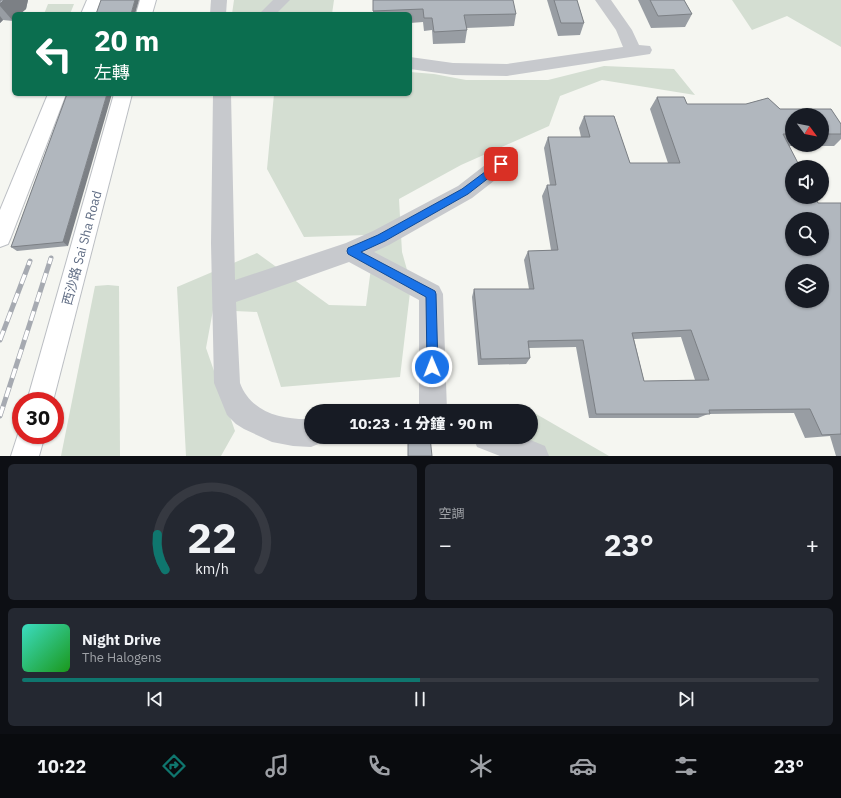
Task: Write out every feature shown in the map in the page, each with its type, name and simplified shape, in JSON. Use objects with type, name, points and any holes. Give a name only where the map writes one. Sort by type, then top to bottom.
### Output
[{"type":"main road","points":[[90,12],[95,0]]},
{"type":"main road","points":[[145,12],[148,0]]},
{"type":"main road","points":[[0,237],[56,96]]},
{"type":"main road","name":"西沙路 Sai Sha Road","points":[[42,392],[122,96]]},
{"type":"main road","points":[[25,456],[28,444]]},
{"type":"street","points":[[218,12],[219,0]]},
{"type":"street","points":[[269,12],[282,0]]},
{"type":"street","points":[[412,63],[453,69],[507,70],[639,51],[603,0]]},
{"type":"street","points":[[222,96],[222,243],[227,383],[240,410],[255,421],[283,432],[304,433]]},
{"type":"street","points":[[224,295],[351,251],[381,238],[465,192],[501,164]]},
{"type":"street","points":[[351,251],[431,294],[433,404]]},
{"type":"street","points":[[505,444],[535,456]]},
{"type":"shaded area","points":[[234,0],[334,0],[332,12],[232,12]]},
{"type":"shaded area","points":[[732,0],[841,0],[841,47],[787,16],[752,30]]},
{"type":"shaded area","points":[[48,4],[74,4],[71,12],[45,12]]},
{"type":"shaded area","points":[[604,66],[674,69],[695,95],[602,80],[560,96],[549,126],[461,165],[399,199],[402,252],[411,284],[400,377],[281,387],[257,312],[213,310],[206,348],[235,431],[221,456],[186,456],[177,287],[257,253],[329,305],[366,306],[371,268],[367,235],[304,237],[267,169],[274,96],[412,96],[412,72],[434,74],[466,80],[548,80]]},
{"type":"shaded area","points":[[95,286],[119,286],[120,456],[61,456],[64,444]]},
{"type":"shaded area","points":[[538,415],[609,456],[521,456],[522,444],[538,444]]},
{"type":"building","points":[[101,0],[135,0],[132,12],[97,12]]},
{"type":"building","points":[[373,0],[513,0],[516,14],[464,15],[467,30],[434,32],[432,18],[424,18],[423,9],[373,11]]},
{"type":"building","points":[[554,0],[577,0],[584,23],[561,23]]},
{"type":"building","points":[[650,0],[684,0],[692,14],[658,16]]},
{"type":"building","points":[[66,96],[106,96],[63,242],[11,247]]},
{"type":"building","points":[[657,97],[684,97],[687,104],[746,104],[768,98],[780,109],[785,109],[785,134],[783,134],[785,138],[785,152],[792,152],[796,160],[785,160],[785,204],[841,203],[841,434],[822,435],[810,409],[709,410],[710,414],[596,414],[583,340],[528,341],[530,358],[481,359],[474,289],[534,289],[528,251],[558,250],[547,185],[556,185],[548,137],[590,137],[584,116],[614,116],[630,163],[680,163]],"holes":[[[691,330],[709,380],[644,381],[632,333]]]},
{"type":"building","points":[[829,109],[831,109],[841,124],[841,134],[829,134]]},
{"type":"building","points":[[408,444],[431,444],[432,456],[408,456]]},
{"type":"railway","points":[[0,416],[51,258]]},
{"type":"railway","points":[[0,340],[30,261]]},
{"type":"route","points":[[432,367],[431,294],[351,251],[381,238],[465,192],[501,164]]}]
